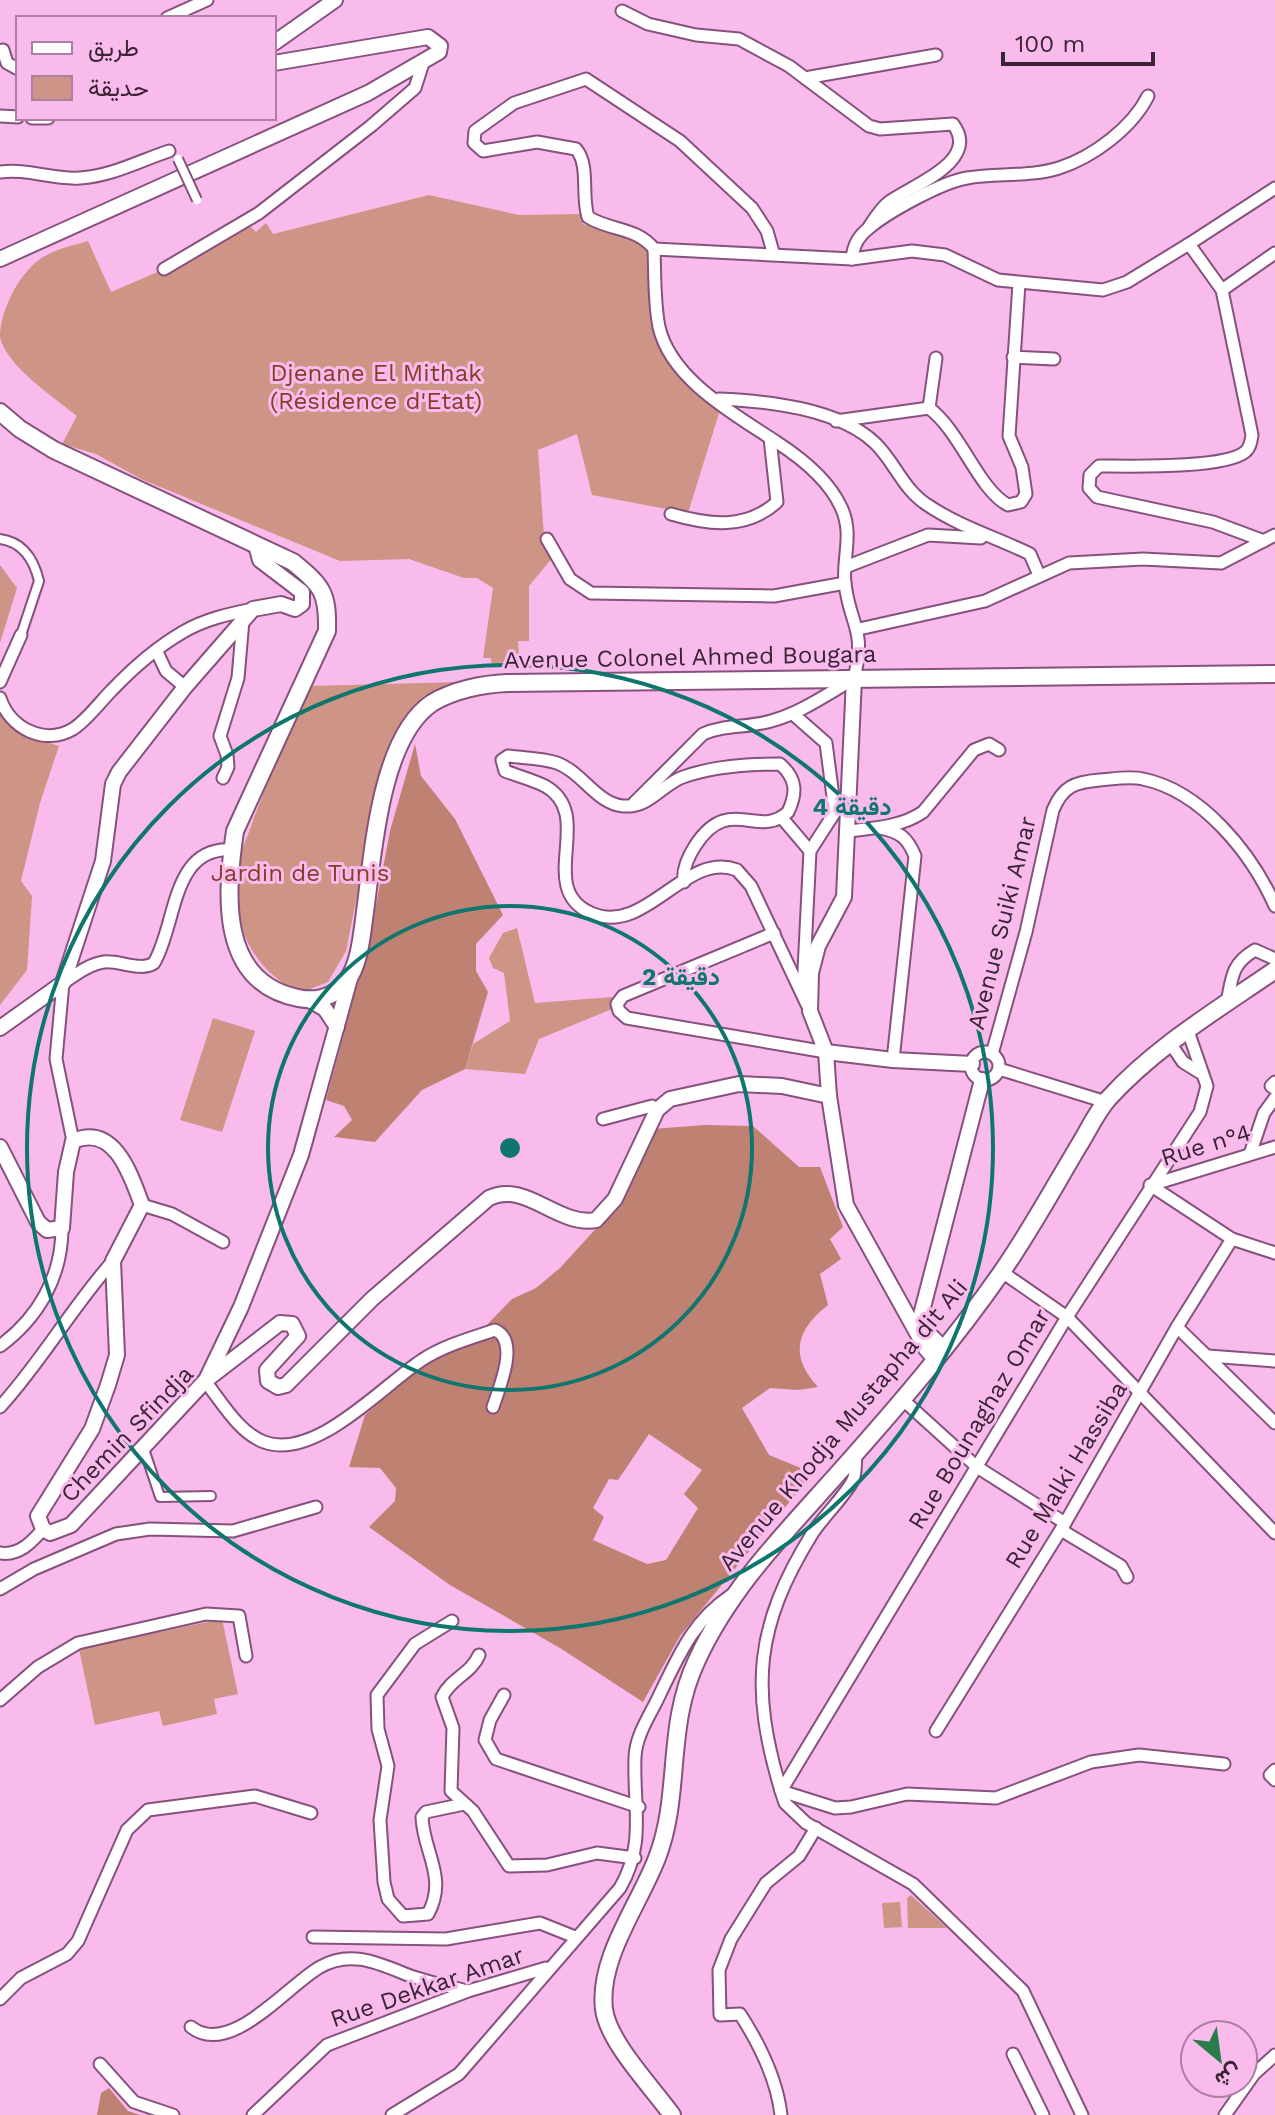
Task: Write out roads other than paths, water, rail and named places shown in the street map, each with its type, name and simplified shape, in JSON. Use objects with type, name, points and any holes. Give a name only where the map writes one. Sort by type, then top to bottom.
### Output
[{"type":"main road","points":[[0,412],[54,450],[293,562],[321,587],[328,605],[327,631],[240,820],[232,850],[227,893],[229,921],[241,954],[255,975],[280,994],[309,1000],[336,992],[352,975]]},
{"type":"main road","name":"Avenue Colonel Ahmed Bougara","points":[[352,975],[392,765],[400,741],[416,717],[432,703],[454,693],[507,683],[1275,674]]},
{"type":"main road","name":"Avenue Khodja Mustapha dit Ali","points":[[672,2115],[617,2042],[604,2012],[604,1981],[613,1949],[632,1916],[661,1845],[668,1813],[674,1732],[686,1683],[732,1595],[902,1399],[1002,1272],[1106,1102],[1170,1043],[1275,970]]},
{"type":"street","points":[[171,16],[207,0]]},
{"type":"street","points":[[276,42],[335,0]]},
{"type":"street","points":[[622,11],[648,24],[686,33],[739,39],[805,78],[869,126],[880,129],[953,124],[958,133],[958,150],[952,163],[885,204],[858,238],[852,259]]},
{"type":"street","points":[[0,259],[368,93],[423,63],[440,50],[434,39],[276,63]]},
{"type":"street","points":[[3,50],[7,63],[16,68]]},
{"type":"street","points":[[805,78],[936,55]]},
{"type":"street","points":[[164,269],[259,213],[371,126],[415,88],[423,63]]},
{"type":"street","points":[[773,252],[767,231],[752,208],[680,141],[586,79],[514,103],[475,131],[474,143],[483,151],[537,142],[576,149],[582,157],[588,217],[629,230],[647,239],[654,249],[659,329],[670,355],[711,399],[730,408],[795,454],[824,483],[841,506],[849,530],[845,583],[859,629],[861,648],[854,679],[844,897],[818,946],[811,973],[810,1011]]},
{"type":"street","points":[[869,227],[949,183],[1055,169],[1073,162],[1121,131],[1133,120],[1148,96]]},
{"type":"street","points":[[0,172],[13,170],[77,179],[108,174],[174,155],[197,200]]},
{"type":"street","points":[[654,249],[773,252],[852,259],[912,251],[945,255],[998,280],[1103,290],[1127,282],[1275,188]]},
{"type":"street","points":[[1189,244],[1222,290],[1252,435],[1248,449],[1237,457],[1183,465],[1099,466],[1092,472],[1089,483],[1097,497],[1213,522],[1270,538]]},
{"type":"street","points":[[1222,290],[1275,253]]},
{"type":"street","points":[[836,421],[929,408],[945,419],[993,495],[1008,505],[1021,502],[1026,490],[1022,467],[1009,436],[1019,283]]},
{"type":"street","points":[[1013,357],[1054,359]]},
{"type":"street","points":[[929,408],[936,358]]},
{"type":"street","points":[[711,399],[751,401],[836,421],[875,443],[922,502],[988,538],[1030,554],[1039,575]]},
{"type":"street","points":[[671,514],[705,524],[736,523],[765,513],[777,502],[770,438]]},
{"type":"street","points":[[848,566],[928,535],[988,538]]},
{"type":"street","points":[[859,629],[985,601],[1069,563],[1105,559],[1221,563],[1270,538]]},
{"type":"street","points":[[0,539],[15,542],[25,551],[39,581],[21,635],[0,682]]},
{"type":"street","points":[[547,539],[570,579],[591,593],[774,596],[845,583]]},
{"type":"street","points":[[0,698],[16,724],[44,736],[56,735],[75,728],[119,683],[195,626],[228,613],[248,614],[281,604],[295,609],[304,600],[300,590],[260,560],[256,545]]},
{"type":"street","points":[[0,1346],[33,1317],[55,1277],[66,1172],[73,1141],[56,1059],[63,983],[103,861],[113,784],[185,687],[248,614]]},
{"type":"street","points":[[223,778],[228,767],[220,736],[238,678],[248,614]]},
{"type":"street","points":[[157,652],[166,671],[185,687]]},
{"type":"street","points":[[630,806],[703,734],[725,727],[767,723],[793,714],[854,679]]},
{"type":"street","points":[[793,714],[826,743],[835,812],[810,851],[803,996]]},
{"type":"street","points":[[848,831],[880,828],[923,812],[974,750],[989,744],[999,750]]},
{"type":"street","points":[[684,882],[683,870],[692,850],[714,823],[729,819],[782,818],[788,812],[795,790],[790,775],[780,764],[706,769],[678,779],[649,801],[630,806],[605,800],[592,786],[558,763],[508,756],[501,761],[505,771],[546,787],[564,807],[570,833],[563,861],[564,874],[574,900],[599,916],[619,915],[644,908],[684,882],[716,868],[737,870],[748,880],[826,1052],[829,1096],[846,1205],[918,1325],[939,1353]]},
{"type":"street","name":"Avenue Suiki Amar","points":[[992,1054],[1026,932],[1053,810],[1058,796],[1069,786],[1082,781],[1140,778],[1179,792],[1217,822],[1256,870],[1275,906]]},
{"type":"street","points":[[782,818],[810,851]]},
{"type":"street","points":[[880,828],[899,832],[910,843],[915,856],[893,1060]]},
{"type":"street","points":[[0,1028],[63,983],[99,963],[117,961],[144,967],[154,963],[190,868],[205,852],[232,850]]},
{"type":"street","points":[[774,933],[623,996],[617,1004],[627,1018],[826,1052],[893,1060],[972,1064]]},
{"type":"street","points":[[1227,1003],[1233,968],[1244,956],[1255,950],[1275,959]]},
{"type":"street","points":[[352,975],[301,1155],[241,1307],[205,1381],[252,1436],[273,1445],[295,1444],[338,1424],[424,1358],[495,1330],[503,1335],[506,1343],[505,1366],[493,1407]]},
{"type":"street","points":[[309,1000],[325,1009],[337,1027]]},
{"type":"street","name":"Rue Bounaghaz Omar","points":[[781,1791],[1067,1317],[1205,1103],[1207,1086],[1199,1072],[1188,1031]]},
{"type":"street","points":[[1170,1043],[1183,1062],[1199,1072]]},
{"type":"street","points":[[999,1069],[995,1076],[982,1080],[975,1076],[972,1064],[979,1054],[992,1054],[999,1069],[1106,1102]]},
{"type":"street","points":[[918,1325],[982,1080]]},
{"type":"street","points":[[1275,1082],[1271,1086],[1275,1089]]},
{"type":"street","points":[[603,1119],[652,1106],[657,1110],[679,1096],[739,1084],[782,1086],[829,1096]]},
{"type":"street","points":[[1250,1154],[1264,1113],[1275,1098]]},
{"type":"street","name":"Chemin Sfindja","points":[[142,1205],[113,1261],[117,1355],[92,1429],[38,1516],[43,1529],[50,1533],[60,1532],[71,1525],[205,1381],[286,1322],[296,1328],[297,1339],[266,1373],[270,1384],[284,1386],[372,1299],[495,1195],[514,1194],[576,1222],[596,1220],[615,1199],[657,1110]]},
{"type":"street","points":[[73,1141],[84,1137],[98,1138],[117,1152],[130,1169],[142,1205],[172,1214],[223,1242]]},
{"type":"street","points":[[0,1147],[40,1226],[51,1231],[62,1228]]},
{"type":"street","name":"Rue n°4","points":[[1150,1185],[1275,1147]]},
{"type":"street","points":[[1150,1185],[1232,1239],[1275,1253]]},
{"type":"street","name":"Rue Malki Hassiba","points":[[936,1731],[1063,1526],[1177,1327],[1232,1239]]},
{"type":"street","points":[[0,1407],[36,1367],[87,1290],[113,1261]]},
{"type":"street","points":[[1002,1272],[1067,1317],[1275,1533]]},
{"type":"street","points":[[1177,1327],[1275,1423]]},
{"type":"street","points":[[1208,1356],[1275,1361]]},
{"type":"street","points":[[902,1399],[977,1467],[1121,1566],[1127,1577]]},
{"type":"street","points":[[144,1449],[160,1497],[211,1496]]},
{"type":"street","points":[[857,1452],[854,1479],[829,1508],[789,1576],[772,1615],[762,1652],[767,1744],[785,1803],[816,1828],[913,1884],[1023,1991],[1082,2115]]},
{"type":"street","points":[[0,1589],[34,1569],[116,1534],[150,1529],[233,1531],[316,1507]]},
{"type":"street","points":[[0,1553],[8,1554],[29,1545],[43,1529]]},
{"type":"street","points":[[392,2115],[459,2074],[547,1968],[620,1888],[635,1858],[639,1807],[635,1758],[641,1733],[686,1640],[709,1612],[732,1595]]},
{"type":"street","points":[[0,1700],[38,1667],[78,1643],[206,1614],[239,1616],[246,1656]]},
{"type":"street","points":[[452,1621],[415,1644],[377,1695],[378,1729],[388,1766],[380,1820],[384,1882],[396,1910],[403,1916],[428,1914],[436,1899],[433,1857],[422,1817],[426,1812],[464,1804]]},
{"type":"street","points":[[479,1655],[476,1664],[449,1682],[442,1697],[453,1728],[451,1791],[473,1811],[509,1866],[547,1865],[597,1853],[635,1858]]},
{"type":"street","points":[[504,1695],[490,1720],[485,1740],[496,1759],[639,1807]]},
{"type":"street","points":[[781,1791],[835,1808],[907,1794],[996,1798],[1091,1762],[1139,1755],[1224,1764]]},
{"type":"street","points":[[1275,1770],[1270,1775],[1275,1780]]},
{"type":"street","points":[[0,1999],[21,1978],[67,1954],[78,1941],[127,1830],[148,1810],[255,1796],[311,1813]]},
{"type":"street","points":[[781,2115],[779,2095],[753,2035],[740,2014],[720,2015],[719,1970],[750,1905],[766,1883],[799,1856],[816,1828]]},
{"type":"street","points":[[415,1917],[427,1937]]},
{"type":"street","points":[[313,1937],[446,1939],[540,1923],[575,1937]]},
{"type":"street","points":[[191,2027],[200,2034],[215,2035],[232,2030],[251,2021],[322,1966],[347,1960],[376,1960],[407,1975],[468,1991]]},
{"type":"street","name":"Rue Dekkar Amar","points":[[253,2115],[327,2045],[468,1991],[547,1968]]},
{"type":"street","points":[[1013,2054],[1043,2115]]},
{"type":"street","points":[[1225,2115],[1254,2074],[1275,2055]]},
{"type":"street","points":[[100,2064],[134,2102],[173,2115]]},
{"type":"park label","name":"Djenane El Mithak (Résidence d'Etat)","points":[[376,387]]},
{"type":"park label","name":"Jardin de Tunis","points":[[300,873]]}]
